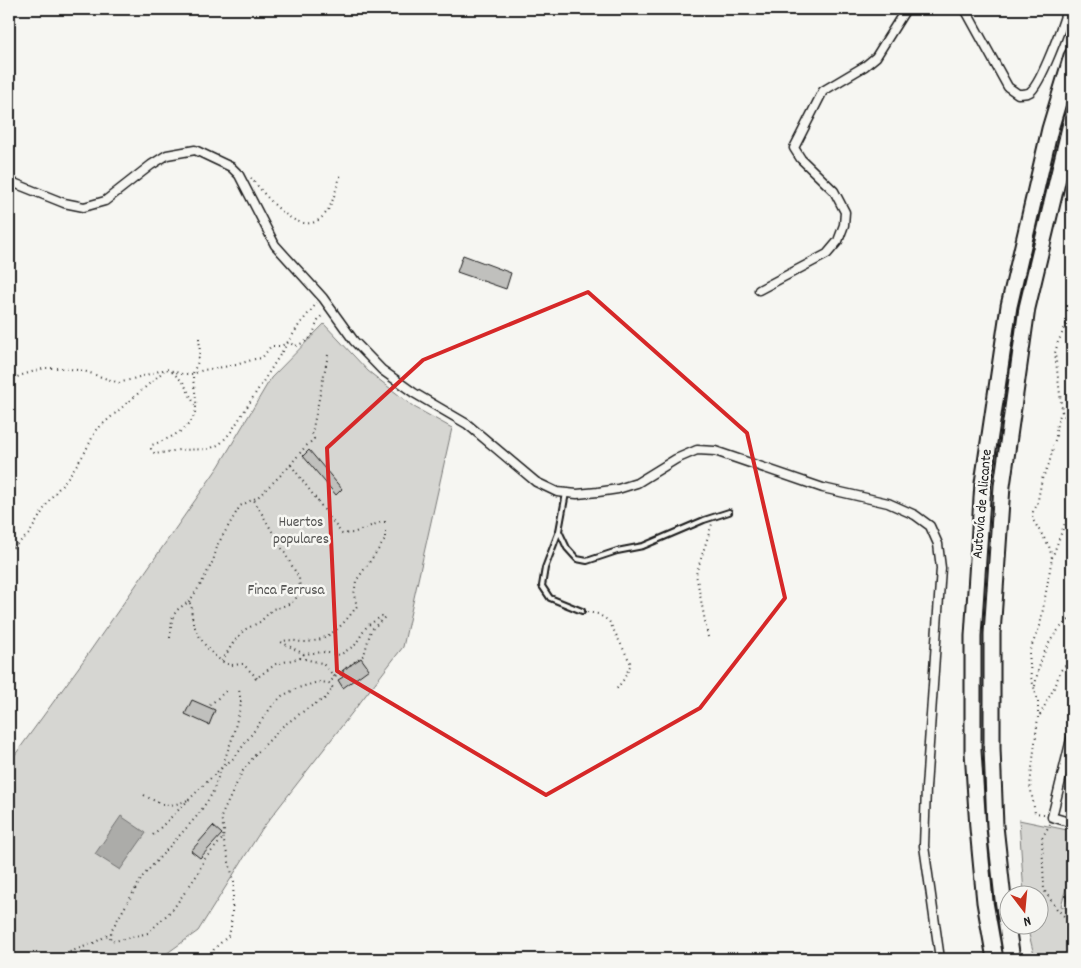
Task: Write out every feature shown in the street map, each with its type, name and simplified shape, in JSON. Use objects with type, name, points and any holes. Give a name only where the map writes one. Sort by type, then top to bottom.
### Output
[{"type":"highway","name":"Autovía de Alicante","points":[[995,959],[985,902],[973,751],[973,636],[983,483],[1009,306],[1050,129],[1072,56]]},
{"type":"highway","name":"Autovía de Alicante","points":[[1012,959],[1003,899],[996,826],[992,748],[992,634],[1002,486],[1027,308],[1072,119]]},
{"type":"street","points":[[759,290],[827,254],[838,241],[844,225],[845,212],[834,191],[801,159],[794,148],[823,91],[865,66],[876,57],[906,9]]},
{"type":"street","points":[[965,9],[1008,87],[1018,94],[1028,93],[1034,88],[1064,21],[1067,9]]},
{"type":"street","points":[[9,181],[64,203],[84,207],[105,201],[151,164],[167,155],[195,150],[231,167],[239,174],[275,245],[323,298],[354,341],[382,370],[414,393],[467,424],[536,482],[557,492],[577,494],[618,489],[636,483],[676,459],[697,450],[705,450],[726,454],[823,488],[888,503],[916,516],[930,526],[938,544],[941,568],[926,788],[924,846],[940,959]]},
{"type":"street","points":[[1072,735],[1052,817],[1072,823]]},
{"type":"lane","points":[[566,493],[559,531],[545,568],[542,586],[550,598],[582,611]]},
{"type":"lane","points":[[559,531],[567,548],[577,559],[587,561],[617,551],[642,546],[729,512]]},
{"type":"path","points":[[239,174],[249,176],[273,203],[291,219],[307,223],[319,221],[328,209],[340,174]]},
{"type":"path","points":[[1072,228],[1072,240]]},
{"type":"path","points":[[199,338],[198,362],[193,374],[196,407],[193,420],[184,430],[166,440],[152,444],[151,449],[155,454],[179,450],[209,449],[220,444],[232,432],[309,312],[323,298]]},
{"type":"path","points":[[288,342],[295,346],[306,342],[314,333],[320,318],[330,307]]},
{"type":"path","points":[[1072,312],[1055,353],[1062,412],[1072,430]]},
{"type":"path","points":[[1068,322],[1072,334]]},
{"type":"path","points":[[9,382],[19,376],[44,368],[63,368],[84,372],[119,383],[166,369],[193,374],[203,370],[236,365],[255,358],[262,358],[271,346],[280,346],[288,342]]},
{"type":"path","points":[[170,638],[172,616],[179,607],[189,602],[205,576],[226,528],[240,506],[258,497],[314,440],[312,433],[328,355]]},
{"type":"path","points":[[9,551],[29,534],[50,499],[84,454],[96,430],[166,369]]},
{"type":"path","points":[[171,371],[183,382],[196,407]]},
{"type":"path","points":[[1052,558],[1049,546],[1032,516],[1037,505],[1042,479],[1049,464],[1056,436],[1057,422],[1062,412]]},
{"type":"path","points":[[291,465],[342,534],[353,533],[381,522],[384,522],[386,528],[385,540],[356,581],[354,595],[358,606],[346,622],[335,632],[314,641],[302,642],[289,639],[281,642],[304,654],[323,652],[340,655],[355,645],[367,626],[382,616],[385,618],[371,630],[364,656],[343,670],[342,674],[335,677],[329,683]]},
{"type":"path","points":[[222,661],[244,630],[260,622],[273,609],[287,605],[295,600],[300,590],[299,578],[254,499]]},
{"type":"path","points":[[1072,513],[1065,523],[1052,558],[1040,626],[1029,652],[1029,663],[1038,701],[1038,717],[1030,785],[1035,813],[1052,817],[1042,838],[1044,890],[1057,909],[1067,919],[1067,958],[1072,958]]},
{"type":"path","points":[[708,637],[696,574],[714,517]]},
{"type":"path","points":[[189,602],[192,606],[192,615],[197,633],[204,644],[222,661],[230,665],[243,664],[256,678],[276,664],[300,658],[322,663],[335,677]]},
{"type":"path","points":[[582,611],[598,614],[609,621],[631,664],[624,679],[615,691]]},
{"type":"path","points":[[1035,687],[1051,637],[1072,618]]},
{"type":"path","points":[[300,658],[304,654]]},
{"type":"path","points":[[1038,717],[1056,684],[1060,671],[1072,660]]},
{"type":"path","points":[[153,835],[220,769],[235,757],[272,706],[282,696],[298,688],[318,682],[329,683],[333,688],[326,698],[283,726],[256,754],[242,772],[221,817],[224,831],[223,838],[234,882],[231,927],[228,935],[214,949],[209,959]]},
{"type":"path","points":[[223,838],[204,860],[197,875],[173,909],[148,933],[115,941],[110,939],[112,928],[143,876],[198,815],[212,794],[232,739],[241,704],[239,689]]},
{"type":"path","points":[[210,705],[228,690]]},
{"type":"path","points":[[144,795],[157,802],[173,806],[190,799]]},
{"type":"path","points":[[51,959],[94,943],[111,933]]},
{"type":"highlighted area","points":[[588,292],[747,433],[785,598],[700,708],[546,795],[337,671],[327,448],[423,360]]},
{"type":"green space","name":"Finca Ferrusa","points":[[324,324],[368,371],[414,407],[452,428],[403,647],[262,829],[198,931],[159,959],[9,959],[9,763],[81,664],[219,466],[271,378]]},
{"type":"green space","points":[[1019,820],[1072,831],[1072,867],[1061,906],[1072,910],[1072,959],[1035,959],[1029,936],[1048,936],[1048,886],[1023,886]]},
{"type":"shaded area","points":[[121,816],[146,833],[120,870],[95,854]]},
{"type":"building","points":[[463,255],[511,273],[506,289],[457,272]]},
{"type":"building","points":[[309,450],[342,489],[336,495],[303,456]]},
{"type":"building","points":[[361,658],[369,669],[343,688],[338,680],[343,677],[343,670]]},
{"type":"building","points":[[192,700],[215,710],[209,725],[185,714]]},
{"type":"building","points":[[213,826],[222,834],[200,858],[191,851]]},
{"type":"park label","name":"Huertos populares","points":[[301,532]]}]
